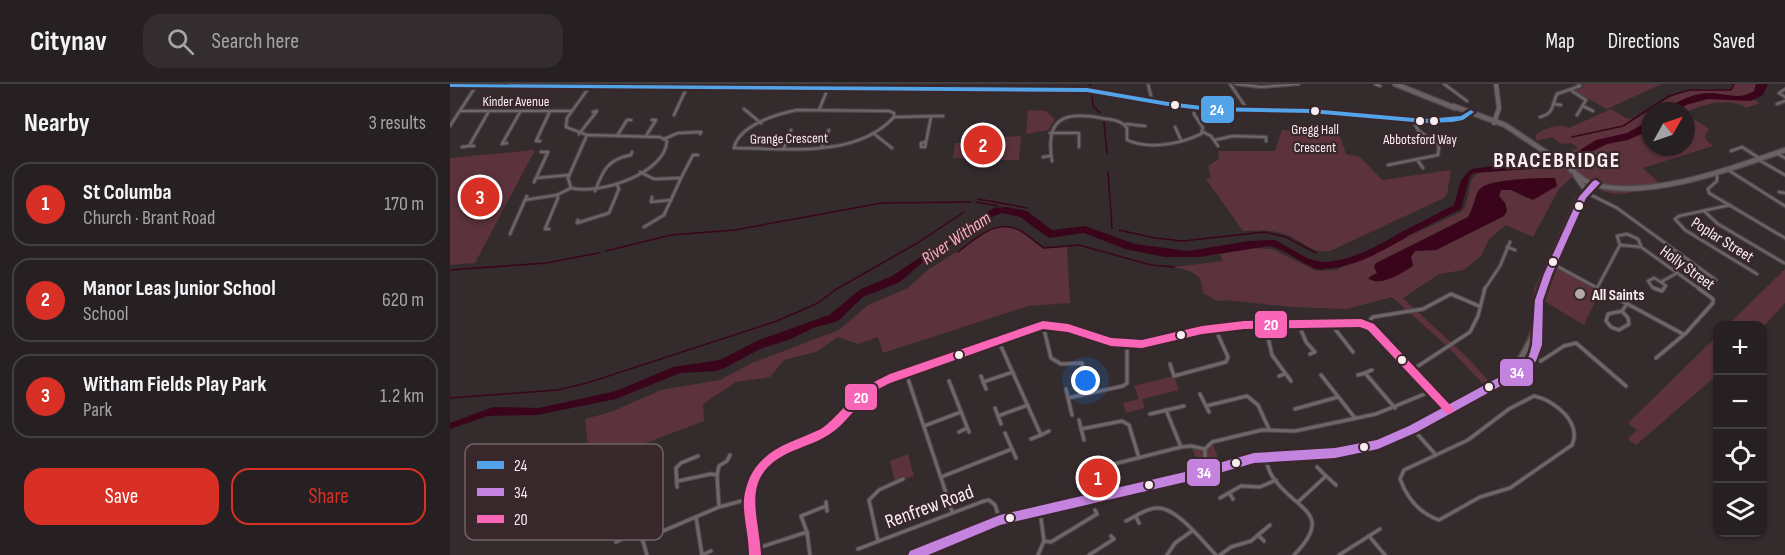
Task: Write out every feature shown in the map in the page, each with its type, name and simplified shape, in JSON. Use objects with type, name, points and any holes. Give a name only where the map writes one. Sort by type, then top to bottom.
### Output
[{"type":"main road","points":[[1395,84],[1494,119],[1566,166],[1586,191]]},
{"type":"main road","points":[[1453,106],[1461,115],[1469,112]]},
{"type":"main road","points":[[1573,173],[1592,184],[1607,189],[1644,188],[1726,170],[1785,150]]},
{"type":"main road","points":[[1592,184],[1616,189]]},
{"type":"street","points":[[1025,90],[1026,84]]},
{"type":"street","points":[[1148,84],[1152,102]]},
{"type":"street","points":[[1233,84],[1261,87],[1299,84]]},
{"type":"street","points":[[1233,84],[1247,109]]},
{"type":"street","points":[[1375,84],[1380,86]]},
{"type":"street","points":[[1444,84],[1467,101]]},
{"type":"street","points":[[1494,119],[1496,84]]},
{"type":"street","points":[[1554,91],[1558,93],[1572,91],[1579,87],[1578,84]]},
{"type":"street","points":[[450,85],[822,86],[828,88],[871,86],[1091,90],[1194,108],[1328,112],[1413,120],[1452,120],[1461,115]]},
{"type":"street","points":[[450,126],[476,86]]},
{"type":"street","points":[[590,86],[565,123],[566,127],[579,134],[646,136],[664,139],[678,133],[701,132],[700,134]]},
{"type":"street","points":[[674,116],[687,87]]},
{"type":"street","points":[[819,110],[828,88]]},
{"type":"street","points":[[1777,104],[1785,99],[1779,93],[1785,89]]},
{"type":"street","points":[[1572,91],[1586,102],[1577,115]]},
{"type":"street","points":[[1542,118],[1553,110],[1554,98],[1558,93]]},
{"type":"street","points":[[1554,104],[1561,105]]},
{"type":"street","points":[[1583,106],[1593,111]]},
{"type":"street","points":[[1194,108],[1203,132],[1215,140],[1218,146]]},
{"type":"street","points":[[744,110],[761,123]]},
{"type":"street","name":"Grange Crescent","points":[[790,110],[819,110],[890,111],[894,113],[894,117],[888,125],[847,145],[821,148],[734,148],[734,141],[740,135],[790,110]]},
{"type":"street","name":"Kinder Avenue","points":[[460,111],[571,111]]},
{"type":"street","points":[[469,146],[489,111]]},
{"type":"street","points":[[531,141],[538,141],[550,111]]},
{"type":"street","points":[[579,134],[597,111]]},
{"type":"street","points":[[498,144],[505,143],[520,112]]},
{"type":"street","points":[[1052,161],[1050,133],[1055,122],[1062,116],[1088,115],[1145,126]]},
{"type":"street","points":[[894,117],[943,116]]},
{"type":"street","points":[[926,142],[931,117]]},
{"type":"street","points":[[618,136],[627,120]]},
{"type":"street","points":[[646,136],[656,120]]},
{"type":"street","points":[[1388,165],[1418,161],[1438,155],[1440,149],[1418,130],[1413,120]]},
{"type":"street","points":[[1126,124],[1127,140],[1135,145],[1181,141],[1196,137],[1203,132]]},
{"type":"street","points":[[1168,130],[1175,129],[1181,141]]},
{"type":"street","points":[[784,148],[791,130]]},
{"type":"street","points":[[821,148],[829,130]]},
{"type":"street","points":[[1050,133],[1079,132],[1079,147]]},
{"type":"street","points":[[873,133],[892,148]]},
{"type":"street","points":[[571,188],[568,175],[587,135]]},
{"type":"street","points":[[1215,140],[1233,136],[1266,137]]},
{"type":"street","points":[[525,200],[557,195],[571,188],[586,192],[617,185],[667,153],[669,144],[664,139]]},
{"type":"street","points":[[1731,151],[1743,145],[1785,175]]},
{"type":"street","points":[[462,147],[474,146]]},
{"type":"street","points":[[541,152],[548,152],[535,180],[568,175]]},
{"type":"street","points":[[595,191],[607,162],[617,157],[631,155],[632,152]]},
{"type":"street","points":[[1777,153],[1785,158]]},
{"type":"street","points":[[644,227],[645,224],[659,220],[664,215],[693,155],[698,155]]},
{"type":"street","points":[[1043,157],[1050,156]]},
{"type":"street","points":[[1418,161],[1423,168]]},
{"type":"street","points":[[1726,170],[1785,206]]},
{"type":"street","points":[[640,172],[654,178],[681,178]]},
{"type":"street","points":[[1717,172],[1717,181],[1707,191],[1785,238]]},
{"type":"street","points":[[914,555],[1000,520],[1039,509],[1144,487],[1230,463],[1264,457],[1335,453],[1385,441],[1414,430],[1523,369],[1533,358],[1537,345],[1539,300],[1586,191],[1592,184]]},
{"type":"street","points":[[578,220],[577,223],[609,213],[619,189],[617,185]]},
{"type":"street","points":[[1586,191],[1649,229],[1712,274],[1716,280]]},
{"type":"street","points":[[1779,192],[1785,193]]},
{"type":"street","points":[[540,230],[547,229],[558,198],[557,195]]},
{"type":"street","points":[[510,234],[527,196]]},
{"type":"street","points":[[649,206],[652,197]]},
{"type":"street","points":[[651,202],[671,201]]},
{"type":"street","points":[[1704,211],[1730,205]]},
{"type":"street","points":[[1704,211],[1718,224],[1784,263]]},
{"type":"street","name":"Poplar Street","points":[[1704,211],[1676,217],[1676,222],[1684,230],[1757,274]]},
{"type":"street","name":"Holly Street","points":[[1641,247],[1638,239],[1627,234],[1617,236],[1620,244],[1641,247],[1709,294],[1713,303],[1683,334]]},
{"type":"street","points":[[1412,370],[1470,332],[1474,326],[1482,292],[1500,266],[1510,242]]},
{"type":"street","points":[[1597,288],[1620,244]]},
{"type":"street","points":[[1508,247],[1515,250]]},
{"type":"street","points":[[1553,264],[1683,334],[1656,358]]},
{"type":"street","points":[[1661,282],[1677,273]]},
{"type":"street","points":[[1654,278],[1661,282],[1666,286],[1662,291],[1653,288],[1648,281],[1654,278]]},
{"type":"street","points":[[1366,324],[1373,317],[1422,310],[1437,305],[1455,290]]},
{"type":"street","points":[[1451,294],[1479,306]]},
{"type":"street","points":[[1622,311],[1628,318],[1629,324],[1619,330],[1611,327],[1606,321],[1608,314],[1622,311],[1627,304]]},
{"type":"street","points":[[1334,323],[1335,329],[1349,350]]},
{"type":"street","points":[[1265,324],[1269,350],[1290,381]]},
{"type":"street","points":[[755,555],[749,499],[752,483],[769,458],[787,447],[824,433],[840,421],[855,400],[870,389],[906,373],[1043,325],[1068,328],[1095,338],[1126,344],[1155,342],[1215,328],[1265,324],[1366,324],[1432,391],[1447,411]]},
{"type":"street","points":[[1043,325],[1054,363],[1064,366],[1082,363],[1083,368]]},
{"type":"street","points":[[1299,325],[1306,342],[1314,352],[1310,354]]},
{"type":"street","points":[[1170,364],[1174,378],[1226,362],[1228,357],[1215,328]]},
{"type":"street","points":[[1492,385],[1517,365],[1536,332]]},
{"type":"street","points":[[999,342],[1041,435]]},
{"type":"street","points":[[1524,354],[1540,361],[1564,346],[1576,343],[1626,386]]},
{"type":"street","points":[[1068,398],[1123,386],[1127,383],[1126,344]]},
{"type":"street","points":[[1358,375],[1371,370]]},
{"type":"street","points":[[983,382],[1013,372]]},
{"type":"street","points":[[906,373],[952,511]]},
{"type":"street","points":[[1365,373],[1395,408]]},
{"type":"street","points":[[1279,376],[1285,374]]},
{"type":"street","points":[[1321,375],[1355,418]]},
{"type":"street","points":[[981,376],[986,389]]},
{"type":"street","points":[[949,381],[968,430],[959,432]]},
{"type":"street","points":[[1066,389],[1072,415]]},
{"type":"street","points":[[1211,470],[1204,457],[1205,448],[1212,442],[1269,429],[1295,431],[1355,418],[1395,408],[1432,391]]},
{"type":"street","points":[[1200,394],[1209,412]]},
{"type":"street","points":[[1206,406],[1244,396],[1252,397],[1259,403],[1269,429]]},
{"type":"street","points":[[1534,396],[1546,399],[1560,409],[1570,419],[1573,429],[1572,445],[1523,480],[1510,488],[1468,502],[1439,520],[1430,518],[1421,511],[1405,492],[1400,479],[1404,470],[1436,455],[1468,440],[1509,409],[1534,396]]},
{"type":"street","points":[[1295,409],[1301,405],[1338,397]]},
{"type":"street","points":[[998,416],[1028,405]]},
{"type":"street","points":[[1150,414],[1185,406]]},
{"type":"street","points":[[995,408],[1001,424]]},
{"type":"street","points":[[1166,410],[1181,447]]},
{"type":"street","points":[[924,426],[961,412]]},
{"type":"street","points":[[1079,420],[1084,440]]},
{"type":"street","points":[[1081,429],[1122,421],[1129,425],[1139,458]]},
{"type":"street","points":[[1414,430],[1436,455]]},
{"type":"street","points":[[1031,439],[1049,431]]},
{"type":"street","points":[[1005,433],[1016,458]]},
{"type":"street","points":[[1114,465],[1181,447],[1205,448]]},
{"type":"street","points":[[941,477],[1012,449]]},
{"type":"street","points":[[719,507],[717,475],[719,466],[727,461],[730,455]]},
{"type":"street","points":[[677,487],[675,468],[698,456]]},
{"type":"street","points":[[1264,457],[1276,480],[1309,513],[1312,533],[1308,543],[1294,555]]},
{"type":"street","points":[[1317,467],[1336,485]]},
{"type":"street","points":[[677,479],[717,475]]},
{"type":"street","points":[[894,476],[895,482]]},
{"type":"street","points":[[1299,501],[1326,476]]},
{"type":"street","points":[[878,541],[868,502],[870,495],[878,488],[903,479]]},
{"type":"street","points":[[1220,498],[1241,486],[1260,486],[1276,480]]},
{"type":"street","points":[[1229,493],[1233,499]]},
{"type":"street","points":[[663,531],[719,507],[749,499]]},
{"type":"street","name":"Renfrew Road","points":[[858,549],[952,511],[990,500],[1000,520]]},
{"type":"street","points":[[810,555],[807,532],[801,516],[826,506]]},
{"type":"street","points":[[1038,555],[1044,541],[1039,509]]},
{"type":"street","points":[[1126,521],[1154,509],[1166,509],[1218,555],[1231,547],[1246,543],[1270,525]]},
{"type":"street","points":[[1044,541],[1051,542],[1097,514],[1095,510]]},
{"type":"street","points":[[696,517],[702,555],[711,551]]},
{"type":"street","points":[[1136,517],[1139,523]]},
{"type":"street","points":[[1340,555],[1380,529]]},
{"type":"street","points":[[1167,555],[1175,543],[1192,531]]},
{"type":"street","points":[[755,549],[807,532]]},
{"type":"street","points":[[1258,535],[1264,541]]},
{"type":"street","points":[[1369,536],[1385,555]]},
{"type":"street","points":[[1089,555],[1114,539]]},
{"type":"street","points":[[616,542],[620,540]]},
{"type":"street","points":[[642,540],[647,555]]},
{"type":"shaded area","points":[[1580,84],[1662,84],[1607,109],[1574,91],[1584,87]]},
{"type":"shaded area","points":[[1734,84],[1762,84],[1751,98],[1760,103],[1746,108],[1724,102],[1695,109],[1695,102],[1661,102],[1689,91],[1731,90]]},
{"type":"shaded area","points":[[1611,109],[1626,118],[1634,119],[1641,115],[1641,156],[1681,156],[1643,168],[1660,184],[1621,194],[1606,192],[1572,177],[1559,189],[1533,237],[1506,225],[1489,239],[1481,256],[1464,270],[1439,274],[1403,298],[1471,361],[1492,385],[1487,388],[1448,347],[1392,297],[1346,309],[1217,301],[1203,293],[1200,278],[1190,271],[1174,267],[1223,261],[1220,254],[1252,248],[1272,249],[1317,271],[1336,270],[1461,212],[1467,202],[1472,180],[1480,172],[1565,167],[1557,156],[1578,148],[1571,143],[1561,144],[1552,137],[1536,141],[1536,135],[1543,130],[1556,126],[1569,128]],"holes":[[[1553,178],[1556,183],[1526,198],[1511,190],[1501,190],[1499,196],[1505,203],[1507,211],[1504,216],[1436,250],[1415,251],[1411,257],[1413,264],[1387,279],[1375,281],[1370,276],[1377,273],[1374,265],[1468,217],[1479,190],[1490,183],[1526,180],[1523,185],[1534,189],[1537,184],[1529,180]]]},
{"type":"shaded area","points":[[1028,110],[1046,111],[1055,119],[1048,130],[1026,134]]},
{"type":"shaded area","points":[[1695,120],[1709,129],[1705,136],[1713,146],[1695,152]]},
{"type":"shaded area","points":[[1282,130],[1339,134],[1346,154],[1360,157],[1382,180],[1451,170],[1447,194],[1444,198],[1330,251],[1311,248],[1282,233],[1262,230],[1243,231],[1206,179],[1211,178],[1208,166],[1219,159],[1218,151],[1275,151]]},
{"type":"shaded area","points":[[1021,136],[1019,160],[996,160],[999,137]]},
{"type":"shaded area","points":[[970,142],[969,156],[971,149],[995,150],[993,159],[953,158],[955,143]]},
{"type":"shaded area","points":[[535,150],[475,263],[450,265],[450,158]]},
{"type":"shaded area","points":[[1576,196],[1582,200],[1548,274],[1536,332],[1517,365],[1530,329],[1535,287]]},
{"type":"shaded area","points":[[995,227],[1018,229],[1044,248],[1067,247],[1070,303],[1028,306],[883,353],[878,337],[858,344],[838,337],[816,352],[784,360],[770,377],[736,382],[703,404],[704,421],[643,444],[588,444],[585,419],[611,412],[661,390],[720,380],[752,363],[839,330],[868,305],[908,288],[928,270]]},
{"type":"shaded area","points":[[1555,266],[1609,296],[1596,300],[1584,325],[1544,301]]},
{"type":"shaded area","points":[[1785,269],[1785,303],[1767,323],[1732,321]]},
{"type":"shaded area","points":[[1713,340],[1713,378],[1636,445],[1628,439],[1637,430],[1628,423]]},
{"type":"shaded area","points":[[1174,376],[1179,390],[1142,399],[1145,408],[1126,413],[1123,403],[1139,399],[1134,386]]},
{"type":"shaded area","points":[[1212,442],[1221,466],[1203,473],[1213,490],[1198,474],[1202,473],[1191,446],[1205,449]]},
{"type":"shaded area","points":[[908,454],[914,476],[895,482],[890,461]]},
{"type":"water","points":[[1756,84],[1768,84],[1763,95],[1751,101],[1708,99],[1695,103],[1678,102],[1699,94],[1734,96],[1754,91]]},
{"type":"water","points":[[1641,125],[1641,134],[1628,140],[1607,144],[1569,163],[1560,157],[1577,152],[1596,140],[1627,133]]},
{"type":"water","points":[[1550,159],[1559,167],[1474,173],[1470,176],[1461,209],[1399,240],[1394,236],[1454,205],[1461,180],[1471,169]]},
{"type":"water","points":[[1555,178],[1557,186],[1533,200],[1511,190],[1501,190],[1499,196],[1505,203],[1507,211],[1504,216],[1436,250],[1415,251],[1411,257],[1413,266],[1397,276],[1378,281],[1368,278],[1377,273],[1374,267],[1376,263],[1468,217],[1477,193],[1484,186],[1515,180]]},
{"type":"water","points":[[1007,207],[1027,211],[1052,230],[1085,226],[1135,244],[1188,251],[1249,241],[1275,240],[1307,258],[1324,263],[1323,270],[1309,266],[1269,246],[1199,257],[1165,257],[1125,249],[1084,233],[1049,238],[1020,217],[1002,213],[923,262],[900,282],[863,297],[838,321],[813,328],[791,339],[760,349],[725,368],[716,371],[680,373],[616,399],[537,415],[488,416],[450,429],[450,423],[493,407],[539,408],[616,391],[673,367],[720,360],[759,340],[829,315],[861,289],[892,276],[994,208]]},
{"type":"waterway","points":[[1572,137],[1623,126],[1669,96],[1690,90],[1731,90],[1734,84]]},
{"type":"waterway","points":[[1092,94],[1093,106],[1100,113]]},
{"type":"waterway","points":[[1104,122],[1107,153]]},
{"type":"waterway","points":[[1108,172],[1112,229]]},
{"type":"waterway","points":[[978,199],[1027,208]]},
{"type":"waterway","points":[[606,251],[671,235],[735,230],[882,203],[971,202]]},
{"type":"waterway","points":[[976,202],[998,206]]},
{"type":"waterway","points":[[450,398],[557,390],[587,383],[777,321],[818,303],[835,290],[919,242],[964,212]]},
{"type":"waterway","points":[[958,252],[985,232],[1009,227],[1021,231],[1044,248],[1079,245],[1151,265],[1174,267]]},
{"type":"waterway","points":[[1119,230],[1183,241],[1264,232],[1286,237],[1316,253]]},
{"type":"waterway","name":"River Witham","points":[[1315,265],[1350,261],[1404,235]]},
{"type":"waterway","points":[[450,270],[546,263],[599,253]]},
{"type":"transit line","name":"24","points":[[450,85],[1087,90],[1210,109],[1311,111],[1425,121],[1463,118],[1471,112]]},
{"type":"transit line","name":"34","points":[[914,555],[1000,520],[1198,474],[1254,458],[1335,453],[1378,444],[1413,429],[1523,369],[1533,358],[1537,345],[1539,300],[1548,274],[1583,197],[1596,183]]},
{"type":"transit line","name":"20","points":[[755,555],[750,492],[759,471],[774,456],[833,427],[863,395],[886,380],[1043,325],[1068,328],[1111,342],[1142,344],[1202,330],[1244,325],[1361,323],[1371,327],[1449,410]]},
{"type":"place","name":"Gregg Hall Crescent","points":[[1315,111]]},
{"type":"place","name":"Abbotsford Way","points":[[1420,121]]},
{"type":"place","name":"Manor Leas Junior School","points":[[983,145]]},
{"type":"place","name":"Witham Fields Play Park","points":[[480,197]]},
{"type":"place","name":"All Saints","points":[[1580,294]]},
{"type":"place","name":"St Columba","points":[[1098,478]]},
{"type":"district","name":"BRACEBRIDGE","points":[[1557,159]]}]
